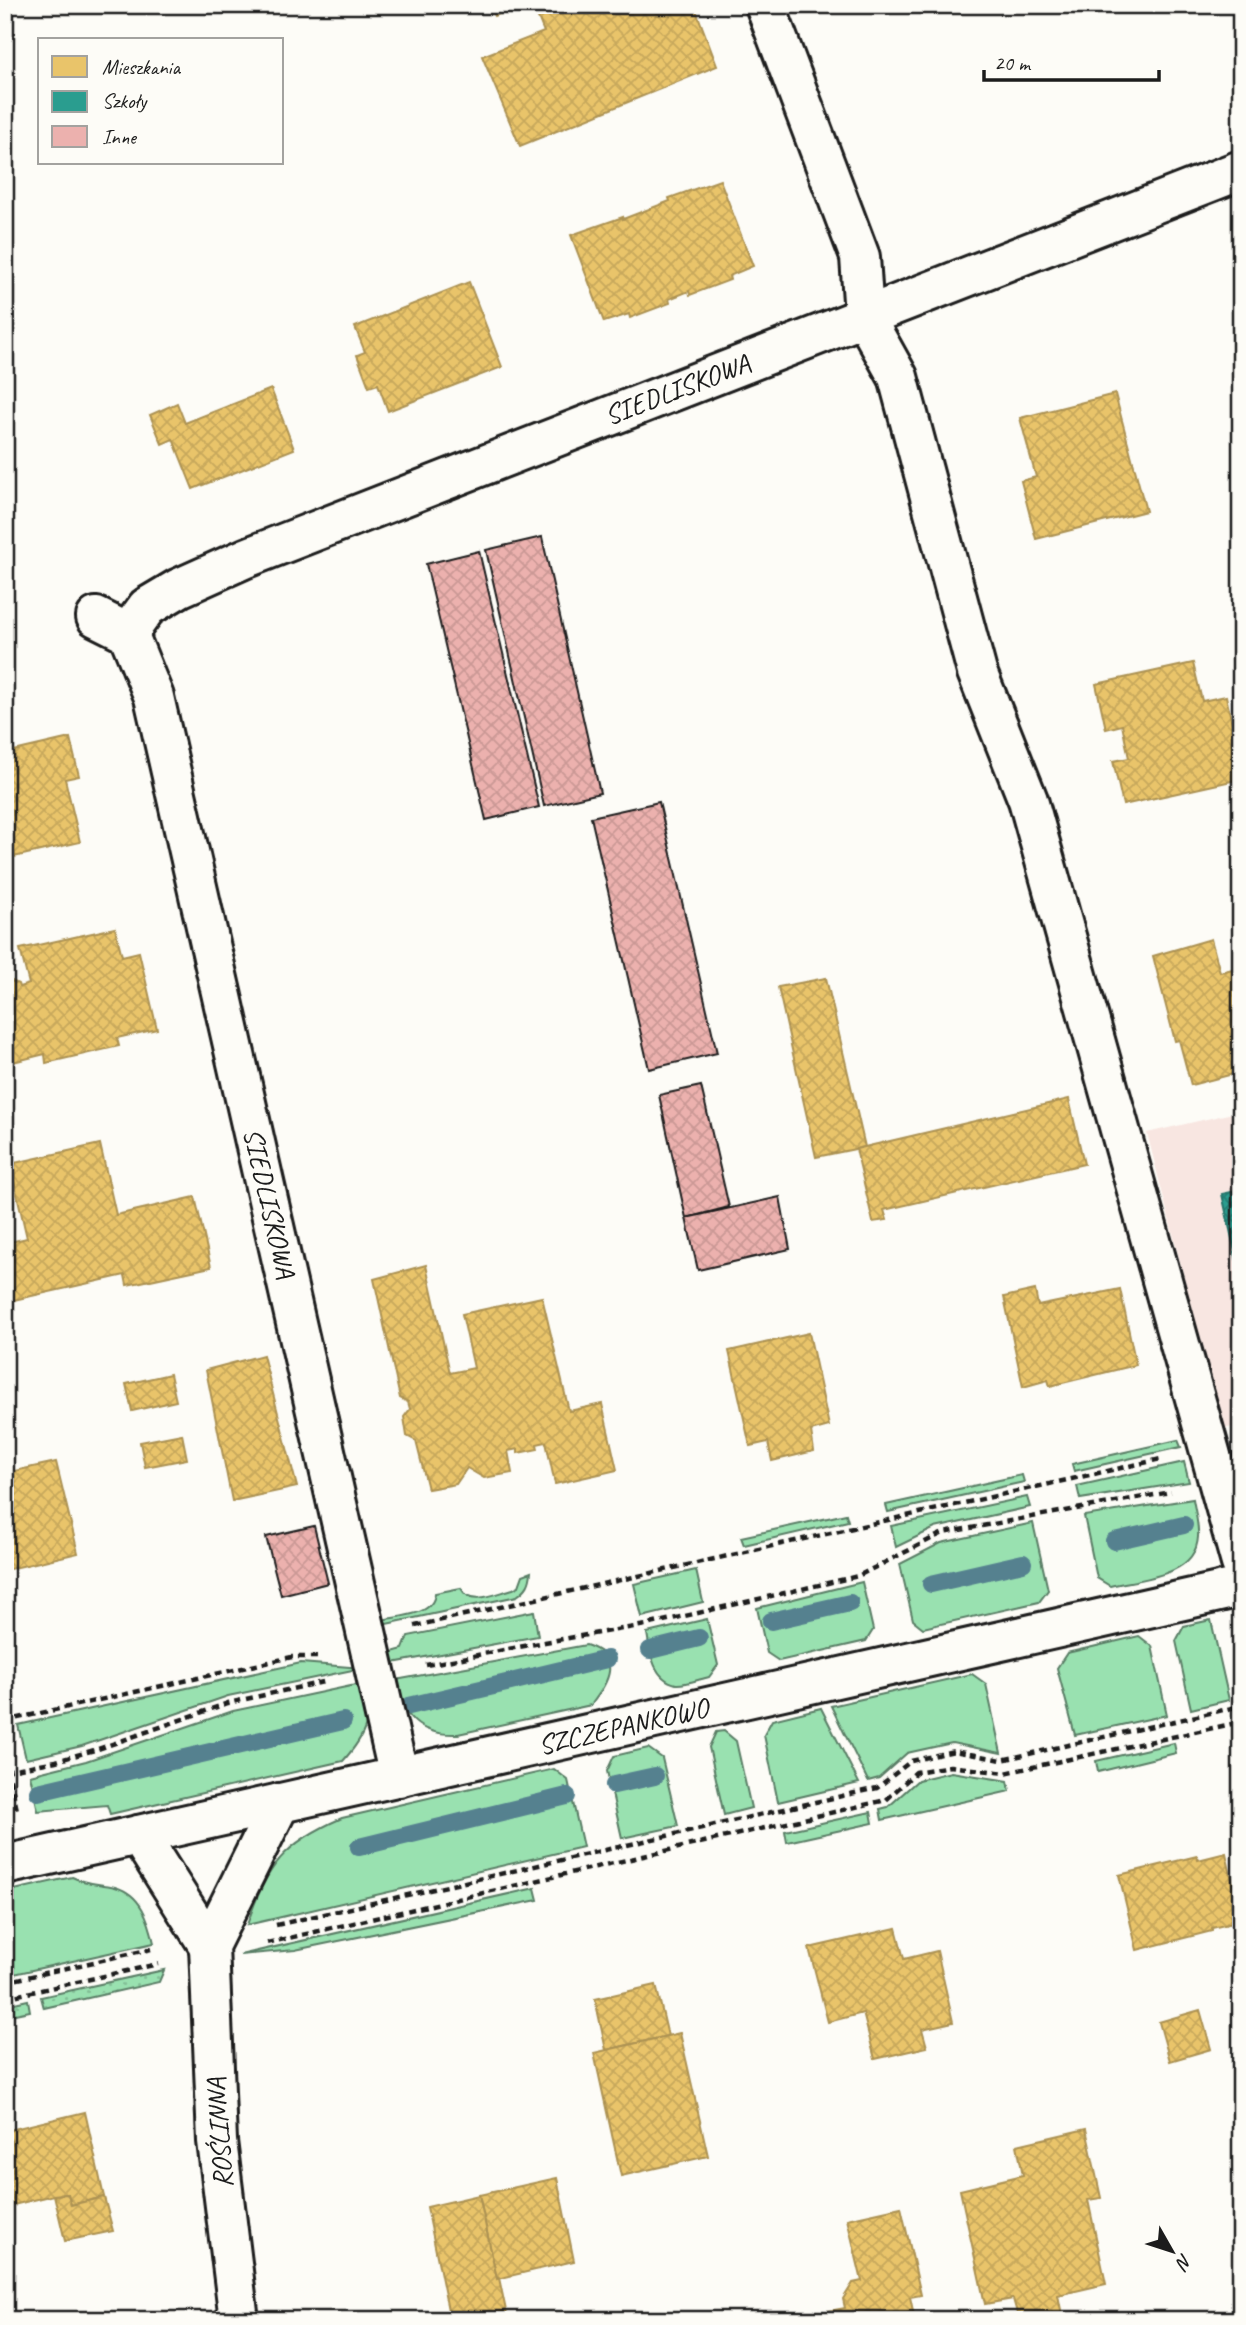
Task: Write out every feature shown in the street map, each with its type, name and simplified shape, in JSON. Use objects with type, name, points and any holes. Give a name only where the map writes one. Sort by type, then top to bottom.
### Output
[{"type":"street","points":[[765,5],[860,257],[864,316],[898,377],[977,672],[1028,800],[1241,1563]]},
{"type":"street","name":"SIEDLISKOWA","points":[[399,1777],[154,697],[112,625],[179,588],[246,558],[1241,170]]},
{"type":"street","name":"SZCZEPANKOWO","points":[[5,1865],[1241,1587]]},
{"type":"street","name":"ROŚLINNA","points":[[239,2320],[217,2141],[209,1946],[280,1803]]},
{"type":"street","name":"ROŚLINNA","points":[[139,1835],[209,1946]]},
{"type":"path","points":[[373,1660],[380,1634],[1215,1466]]},
{"type":"path","points":[[5,1721],[292,1657],[373,1660],[389,1673],[646,1625],[858,1576],[943,1533],[1083,1506],[1215,1466]]},
{"type":"path","points":[[5,1771],[99,1749],[228,1703],[280,1691],[373,1660]]},
{"type":"path","points":[[5,1998],[171,1961],[248,1931],[877,1788],[911,1761],[954,1751],[1002,1760],[1241,1706]]},
{"type":"path","points":[[5,1982],[162,1947],[243,1948],[886,1800],[916,1772],[950,1766],[1005,1773],[1241,1722]]},
{"type":"shaded area","points":[[1241,1111],[1241,1425],[1223,1429],[1147,1133]]},
{"type":"green space","points":[[1178,1440],[1181,1447],[1074,1471],[1072,1464]]},
{"type":"green space","points":[[1184,1462],[1189,1482],[1080,1499],[1077,1486]]},
{"type":"green space","points":[[1022,1475],[1024,1482],[888,1512],[886,1505]]},
{"type":"green space","points":[[1027,1497],[1030,1507],[935,1528],[896,1547],[891,1526]]},
{"type":"green space","points":[[1193,1499],[1198,1537],[1195,1550],[1187,1561],[1164,1574],[1110,1586],[1097,1578],[1084,1516]]},
{"type":"green space","points":[[846,1514],[848,1521],[744,1545],[741,1537]]},
{"type":"green space","points":[[1033,1523],[1048,1590],[1039,1602],[923,1628],[913,1620],[900,1564],[941,1543]]},
{"type":"green space","points":[[696,1570],[703,1602],[642,1617],[634,1584]]},
{"type":"green space","points":[[531,1572],[527,1586],[517,1596],[377,1626],[381,1620],[422,1611],[433,1601],[435,1593],[461,1588],[471,1597],[484,1597],[519,1586],[523,1575]]},
{"type":"green space","points":[[862,1582],[873,1630],[866,1641],[779,1661],[767,1653],[757,1608]]},
{"type":"green space","points":[[534,1611],[538,1636],[387,1664],[385,1654],[403,1649],[408,1636]]},
{"type":"green space","points":[[707,1619],[718,1665],[709,1677],[676,1684],[662,1677],[654,1664],[647,1633]]},
{"type":"green space","points":[[1211,1620],[1229,1700],[1191,1709],[1176,1641],[1184,1626]]},
{"type":"green space","points":[[1139,1636],[1152,1646],[1167,1715],[1075,1735],[1057,1668],[1067,1653]]},
{"type":"green space","points":[[586,1645],[598,1650],[609,1663],[607,1679],[591,1705],[458,1734],[432,1731],[414,1721],[401,1704],[390,1681]]},
{"type":"green space","points":[[301,1663],[362,1668],[228,1696],[82,1746],[26,1759],[18,1725]]},
{"type":"green space","points":[[972,1674],[986,1684],[1001,1753],[952,1743],[907,1753],[879,1778],[868,1781],[831,1706]]},
{"type":"green space","points":[[365,1683],[368,1707],[366,1725],[358,1742],[343,1761],[110,1814],[107,1805],[38,1811],[30,1775],[86,1761],[233,1711]]},
{"type":"green space","points":[[821,1708],[859,1783],[778,1802],[764,1735],[772,1720]]},
{"type":"green space","points":[[724,1731],[736,1741],[751,1808],[724,1815],[709,1747],[716,1732]]},
{"type":"green space","points":[[1174,1743],[1176,1753],[1098,1772],[1096,1761]]},
{"type":"green space","points":[[648,1748],[662,1758],[678,1826],[622,1838],[607,1771],[614,1756]]},
{"type":"green space","points":[[554,1769],[568,1780],[583,1847],[247,1925],[262,1886],[280,1858],[322,1827],[342,1818]]},
{"type":"green space","points":[[951,1772],[1008,1781],[1010,1791],[882,1820],[880,1809],[888,1807],[918,1780]]},
{"type":"green space","points":[[871,1812],[873,1823],[787,1842],[785,1831]]},
{"type":"green space","points":[[72,1877],[115,1887],[131,1895],[146,1917],[154,1943],[5,1976],[5,1892]]},
{"type":"green space","points":[[535,1888],[538,1900],[295,1950],[240,1955]]},
{"type":"green space","points":[[164,1970],[159,1982],[44,2008],[41,1997]]},
{"type":"green space","points":[[28,2000],[30,2011],[5,2016],[5,2005]]},
{"type":"building: Mieszkania","points":[[490,5],[522,5],[494,16]]},
{"type":"building: Mieszkania","points":[[533,5],[694,5],[717,66],[520,146],[482,56],[544,32]]},
{"type":"building: Mieszkania","points":[[720,180],[753,266],[729,276],[730,280],[690,295],[689,291],[669,299],[670,303],[630,318],[629,314],[604,322],[571,235],[623,219],[670,201],[669,198]]},
{"type":"building: Mieszkania","points":[[469,282],[502,367],[388,411],[378,384],[369,387],[357,355],[365,352],[355,327]]},
{"type":"building: Mieszkania","points":[[271,389],[294,449],[193,489],[173,439],[162,444],[150,415],[177,403],[185,423]]},
{"type":"building: Mieszkania","points":[[1115,394],[1146,511],[1036,539],[1021,481],[1036,477],[1020,418]]},
{"type":"building: Mieszkania","points":[[1193,663],[1202,701],[1226,696],[1241,765],[1241,779],[1123,805],[1113,761],[1129,758],[1122,725],[1106,729],[1096,684]]},
{"type":"building: Mieszkania","points":[[70,738],[79,776],[65,779],[80,842],[5,859],[5,753]]},
{"type":"building: Mieszkania","points":[[115,928],[122,956],[139,952],[157,1029],[117,1038],[119,1046],[46,1063],[45,1054],[5,1064],[5,981],[10,980],[19,987],[29,984],[20,949]]},
{"type":"building: Mieszkania","points":[[1211,939],[1220,972],[1241,967],[1241,1072],[1191,1085],[1179,1040],[1175,1041],[1153,956]]},
{"type":"building: Mieszkania","points":[[826,978],[865,1147],[816,1157],[778,987]]},
{"type":"building: Mieszkania","points":[[1069,1099],[1084,1164],[884,1210],[887,1220],[873,1222],[856,1149]]},
{"type":"building: Mieszkania","points":[[100,1144],[116,1215],[195,1197],[211,1267],[127,1285],[125,1275],[5,1302],[5,1243],[27,1238],[10,1164]]},
{"type":"building: Mieszkania","points":[[426,1265],[450,1373],[474,1368],[462,1314],[542,1297],[569,1411],[602,1404],[617,1470],[555,1484],[546,1442],[537,1444],[538,1449],[518,1453],[518,1449],[508,1451],[512,1473],[484,1478],[467,1468],[456,1484],[428,1489],[416,1441],[407,1436],[404,1417],[410,1409],[408,1402],[400,1398],[374,1279]]},
{"type":"building: Mieszkania","points":[[1120,1289],[1136,1365],[1050,1386],[1048,1380],[1023,1387],[1004,1297],[1035,1290],[1038,1306]]},
{"type":"building: Mieszkania","points":[[809,1333],[829,1426],[811,1431],[814,1451],[772,1461],[768,1442],[750,1446],[729,1351]]},
{"type":"building: Mieszkania","points":[[263,1355],[297,1487],[232,1501],[206,1370]]},
{"type":"building: Mieszkania","points":[[170,1374],[176,1401],[132,1411],[126,1384]]},
{"type":"building: Mieszkania","points":[[182,1434],[187,1459],[145,1467],[140,1442]]},
{"type":"building: Mieszkania","points":[[56,1462],[78,1553],[5,1570],[5,1473]]},
{"type":"building: Mieszkania","points":[[1226,1853],[1241,1921],[1137,1950],[1119,1875],[1197,1856],[1198,1860]]},
{"type":"building: Mieszkania","points":[[896,1928],[904,1959],[937,1951],[953,2022],[922,2029],[927,2047],[875,2059],[863,2013],[828,2022],[809,1948]]},
{"type":"building: Mieszkania","points":[[656,1985],[668,2036],[606,2050],[595,1999]]},
{"type":"building: Mieszkania","points":[[1200,2010],[1211,2049],[1170,2061],[1159,2022]]},
{"type":"building: Mieszkania","points":[[680,2033],[708,2156],[621,2176],[594,2053]]},
{"type":"building: Mieszkania","points":[[85,2112],[104,2197],[71,2205],[68,2194],[54,2195],[5,2207],[5,2131]]},
{"type":"building: Mieszkania","points":[[1086,2129],[1101,2198],[1088,2200],[1106,2284],[1058,2295],[1063,2320],[1019,2320],[1013,2299],[985,2304],[960,2190],[1023,2175],[1017,2145]]},
{"type":"building: Mieszkania","points":[[557,2178],[574,2261],[497,2279],[479,2195]]},
{"type":"building: Mieszkania","points":[[68,2194],[71,2205],[104,2197],[113,2231],[65,2241],[54,2195]]},
{"type":"building: Mieszkania","points":[[479,2195],[508,2320],[450,2320],[427,2207]]},
{"type":"building: Mieszkania","points":[[901,2207],[921,2295],[910,2297],[915,2320],[825,2320],[824,2312],[845,2308],[843,2299],[853,2283],[862,2281],[847,2219]]},
{"type":"building: Szkoły","points":[[1241,1190],[1241,1279],[1222,1194]]},
{"type":"building: Inne","points":[[542,537],[600,793],[544,806],[486,550]]},
{"type":"building: Inne","points":[[479,551],[539,807],[486,820],[426,564]]},
{"type":"building: Inne","points":[[659,802],[717,1053],[649,1069],[591,817]]},
{"type":"building: Inne","points":[[701,1086],[729,1207],[686,1218],[659,1095]]},
{"type":"building: Inne","points":[[780,1197],[790,1249],[698,1270],[686,1218]]},
{"type":"building: Inne","points":[[314,1526],[328,1583],[281,1595],[266,1537]]},
{"type":"waterway","points":[[1114,1541],[1184,1525]]},
{"type":"waterway","points":[[931,1584],[1023,1563]]},
{"type":"waterway","points":[[771,1621],[850,1603]]},
{"type":"waterway","points":[[650,1650],[699,1638]]},
{"type":"waterway","points":[[409,1706],[607,1659]]},
{"type":"waterway","points":[[38,1792],[343,1721]]},
{"type":"waterway","points":[[614,1785],[655,1776]]},
{"type":"waterway","points":[[359,1847],[567,1796]]}]
